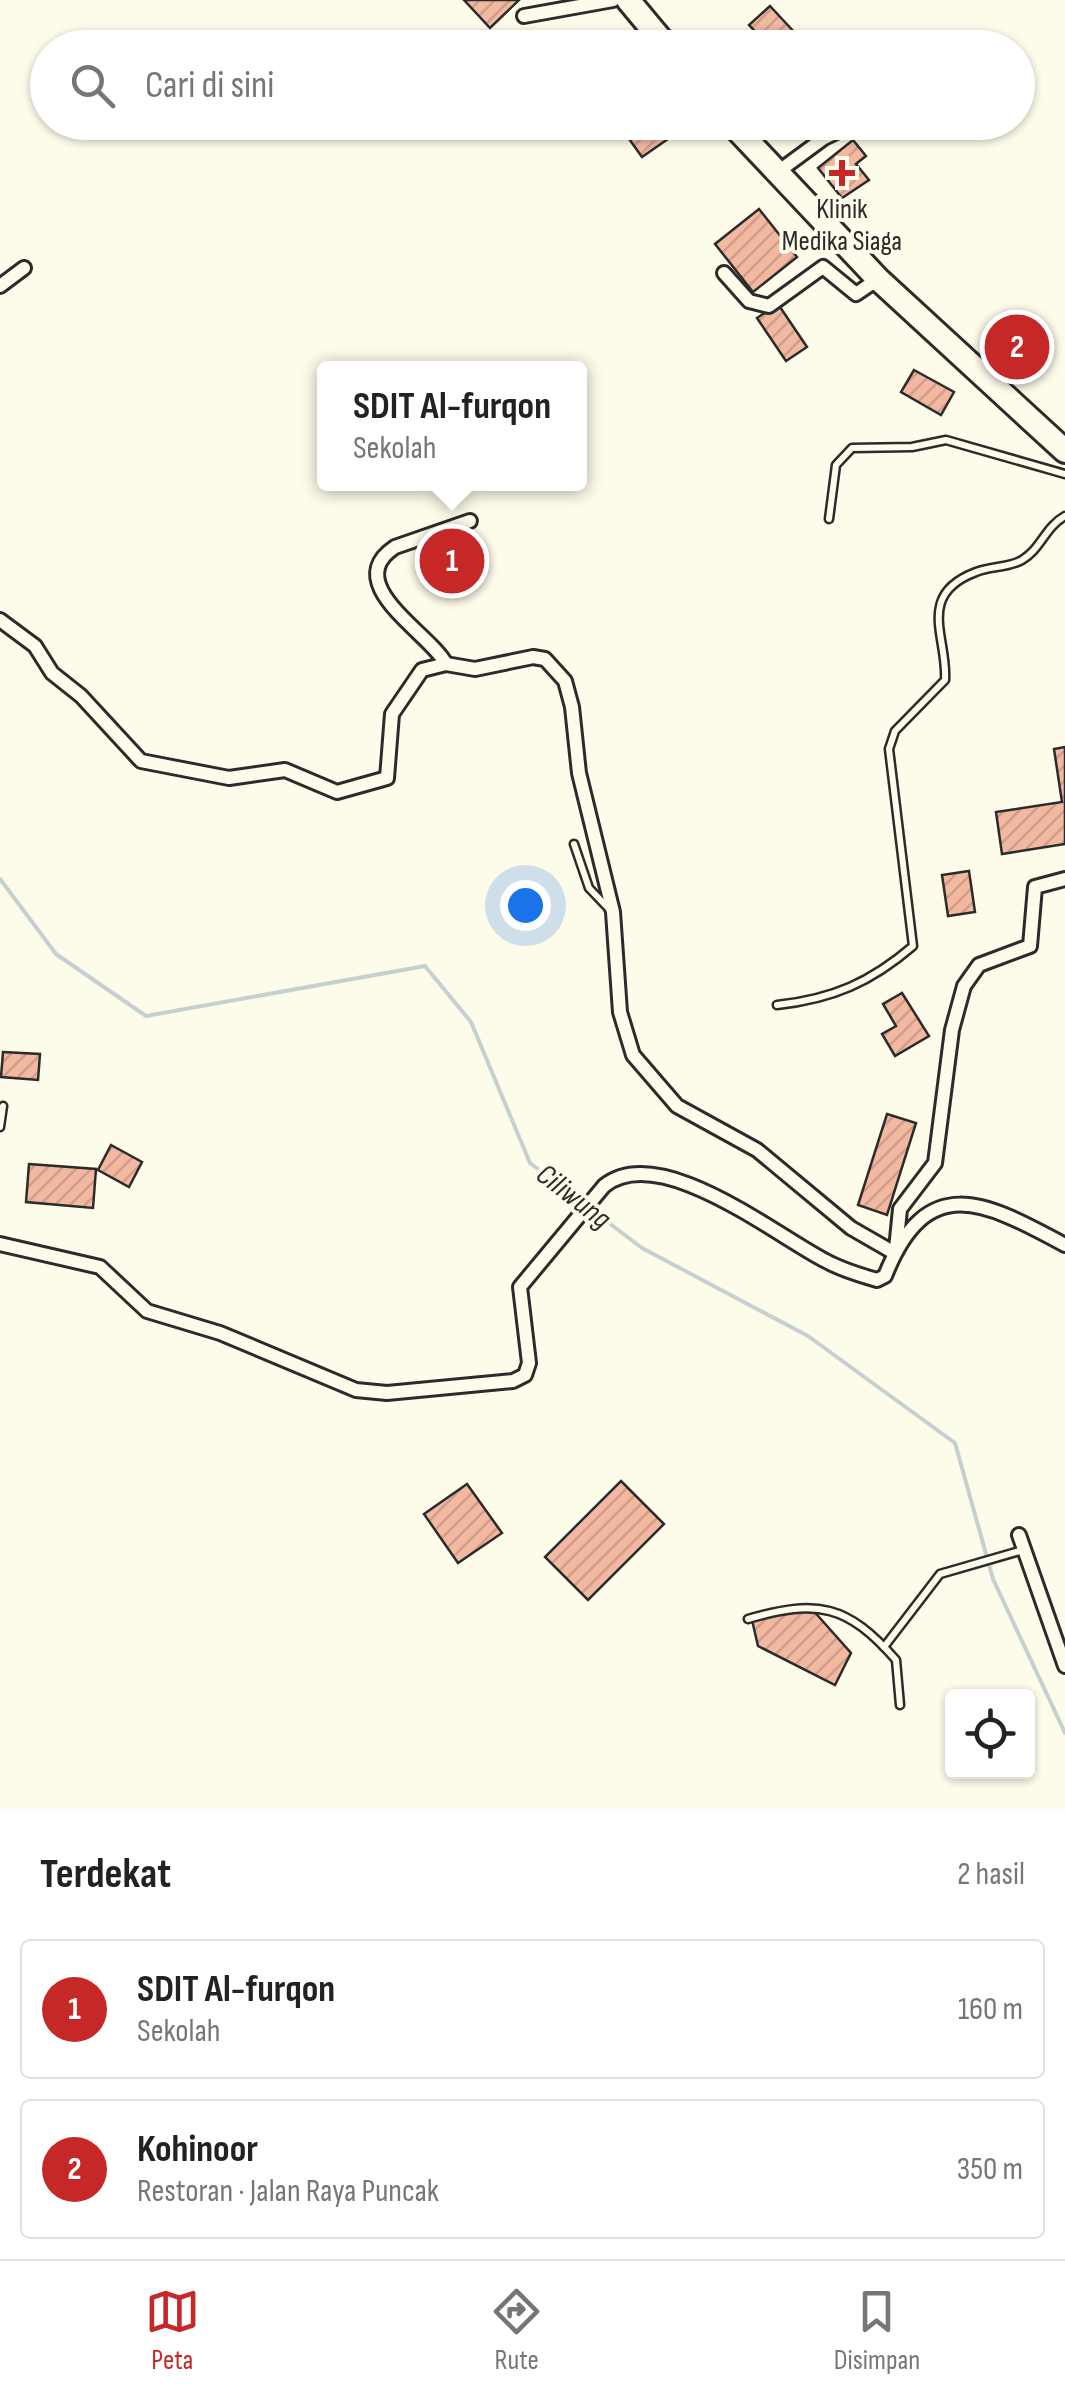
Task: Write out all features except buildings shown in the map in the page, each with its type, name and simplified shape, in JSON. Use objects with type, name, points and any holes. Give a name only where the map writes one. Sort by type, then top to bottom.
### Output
[{"type":"highway","points":[[628,0],[653,30]]},
{"type":"highway","points":[[746,140],[878,279],[1065,451]]},
{"type":"street","points":[[524,16],[613,0]]},
{"type":"street","points":[[775,174],[821,140]]},
{"type":"street","points":[[724,273],[749,301],[766,306],[823,267],[856,294],[878,279]]},
{"type":"street","points":[[0,286],[24,268]]},
{"type":"street","points":[[446,664],[436,645],[396,612],[380,591],[379,577],[386,552],[395,546],[470,521]]},
{"type":"street","points":[[0,620],[35,646],[52,673],[81,696],[140,761],[229,778],[284,770],[331,792],[368,786],[387,778],[388,735],[396,704],[422,670],[446,664],[474,670],[537,657],[561,674],[572,708],[579,773],[613,912],[623,1028],[632,1055],[654,1085],[689,1114],[757,1150],[851,1228],[887,1249],[896,1249]]},
{"type":"street","points":[[896,1249],[900,1209],[935,1163],[952,1030],[964,986],[979,965],[1030,946],[1035,887],[1065,879]]},
{"type":"street","points":[[0,1244],[100,1267],[147,1312],[220,1333],[321,1378],[374,1393],[522,1378],[529,1363],[520,1288],[604,1186],[620,1176],[660,1176],[736,1207],[830,1264],[877,1280],[885,1276],[896,1249],[924,1212],[946,1206],[986,1207],[1022,1219],[1065,1245]]},
{"type":"street","points":[[1019,1535],[1065,1666]]},
{"type":"lane","points":[[829,519],[836,465],[852,448],[912,448],[946,440],[1065,474]]},
{"type":"lane","points":[[777,1005],[821,1000],[872,980],[913,946],[890,749],[895,731],[945,680],[937,617],[946,595],[972,573],[1025,558],[1050,525],[1065,516]]},
{"type":"lane","points":[[574,844],[592,894],[613,912]]},
{"type":"lane","points":[[0,1127],[3,1106]]},
{"type":"lane","points":[[884,1647],[934,1579],[972,1563],[1024,1550]]},
{"type":"lane","points":[[748,1619],[798,1606],[827,1607],[884,1647],[898,1664],[900,1705]]},
{"type":"waterway","name":"Ciliwung","points":[[0,879],[56,954],[146,1016],[425,966],[471,1022],[530,1163],[642,1248],[808,1336],[955,1443],[993,1579],[1065,1733]]},
{"type":"place","name":"Klinik Medika Siaga","points":[[842,173]]},
{"type":"place","name":"Kohinoor","points":[[1017,347]]},
{"type":"place","name":"SDIT Al-furqon","points":[[452,561]]}]
